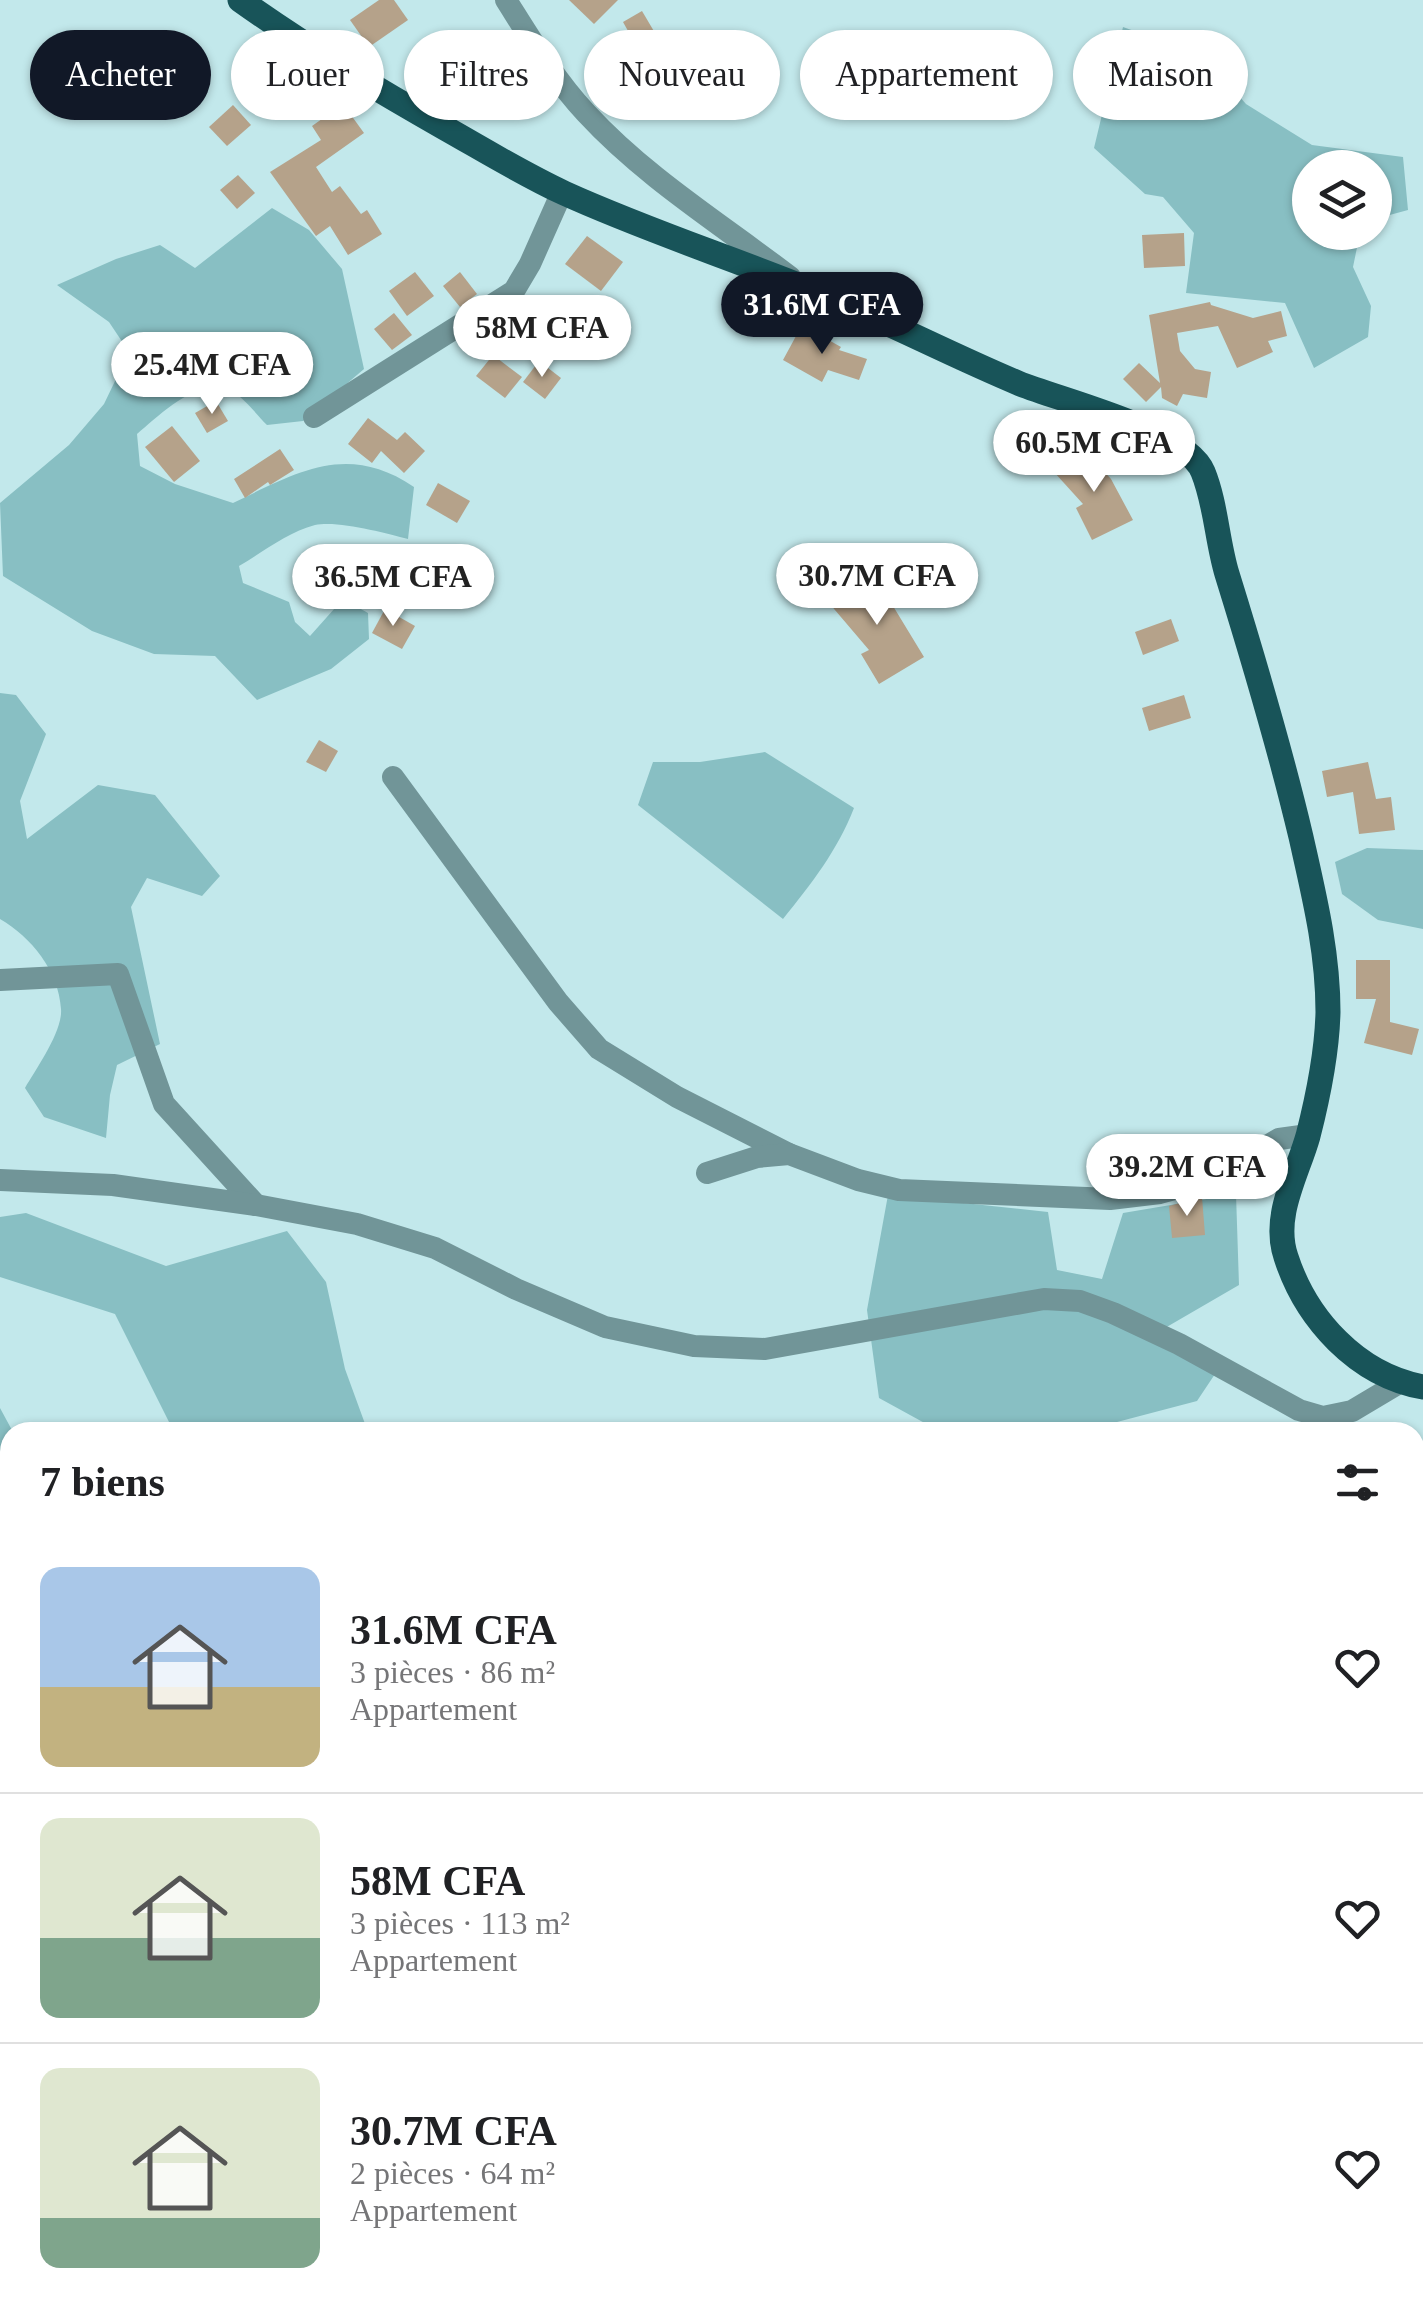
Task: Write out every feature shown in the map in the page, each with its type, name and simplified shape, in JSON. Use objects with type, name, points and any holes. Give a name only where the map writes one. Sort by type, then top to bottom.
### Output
[{"type":"main road","points":[[240,0],[364,82],[562,192],[800,286],[1022,385],[1178,444],[1197,460],[1205,476],[1226,568],[1257,664],[1323,931],[1328,1017],[1323,1060],[1308,1135],[1280,1222],[1284,1252],[1299,1291],[1323,1327],[1347,1350],[1411,1385]]},
{"type":"street","points":[[506,0],[584,111],[621,148],[800,286]]},
{"type":"street","points":[[314,417],[514,291],[562,192]]},
{"type":"street","points":[[393,777],[558,1002],[599,1049],[678,1097],[789,1154],[858,1180],[898,1190],[1110,1200],[1160,1193],[1212,1179],[1279,1139],[1308,1135]]},
{"type":"street","points":[[0,980],[118,974],[164,1104],[256,1205]]},
{"type":"street","points":[[707,1173],[757,1157],[789,1154]]},
{"type":"street","points":[[0,1180],[113,1185],[256,1205],[397,1235],[435,1248],[604,1327],[651,1339],[734,1350],[765,1349],[993,1306],[1044,1299],[1080,1301],[1179,1344],[1300,1410],[1323,1417],[1347,1422],[1411,1385]]},
{"type":"shaded area","points":[[1248,105],[1312,145],[1350,150],[1292,150],[1292,250],[1356,250],[1353,267],[1371,306],[1368,337],[1314,368],[1285,303],[1186,293],[1194,233],[1163,197],[1145,194],[1094,148],[1101,120],[1248,120]]},
{"type":"shaded area","points":[[1392,156],[1403,157],[1408,210],[1392,214]]},
{"type":"shaded area","points":[[272,208],[309,230],[342,269],[364,369],[303,421],[267,425],[233,392],[207,388],[194,392],[137,434],[140,466],[175,484],[233,503],[301,472],[344,464],[390,473],[414,487],[408,539],[348,526],[315,525],[285,537],[239,566],[243,583],[289,602],[295,622],[310,636],[343,599],[368,613],[369,639],[331,669],[257,700],[215,656],[154,654],[92,631],[3,576],[0,503],[69,445],[104,404],[129,352],[109,322],[57,285],[160,245],[195,268]]},
{"type":"shaded area","points":[[0,693],[16,695],[46,734],[20,801],[27,839],[98,785],[155,795],[220,876],[202,896],[147,878],[131,907],[160,1044],[117,1065],[106,1138],[44,1117],[25,1088],[53,1039],[61,1009],[55,981],[41,956],[0,919]]},
{"type":"shaded area","points":[[765,752],[854,808],[832,853],[783,919],[638,805],[653,762],[700,762]]},
{"type":"shaded area","points":[[1367,848],[1423,850],[1423,929],[1378,920],[1342,894],[1335,862]]},
{"type":"shaded area","points":[[1236,1194],[1239,1285],[1146,1339],[1215,1374],[1197,1401],[1117,1422],[923,1422],[879,1398],[867,1310],[888,1195],[1048,1212],[1057,1270],[1102,1279],[1123,1213]]},
{"type":"shaded area","points":[[26,1213],[166,1266],[287,1231],[326,1282],[345,1369],[364,1422],[169,1422],[115,1314],[0,1277],[0,1217]]},
{"type":"building","points":[[379,0],[394,0],[408,20],[384,37],[384,30],[357,30],[350,20]]},
{"type":"building","points":[[569,0],[618,0],[594,24]]},
{"type":"building","points":[[642,11],[653,30],[628,30],[623,22]]},
{"type":"building","points":[[231,107],[231,120],[246,120],[251,125],[227,146],[209,127]]},
{"type":"building","points":[[320,120],[355,120],[364,133],[316,167],[332,192],[340,186],[361,214],[367,210],[382,234],[348,255],[330,226],[316,236],[270,172],[321,140],[312,126]]},
{"type":"building","points":[[238,175],[255,193],[237,209],[220,190]]},
{"type":"building","points":[[1184,233],[1185,266],[1144,268],[1142,235]]},
{"type":"building","points":[[587,236],[623,262],[601,291],[565,264]]},
{"type":"building","points":[[415,272],[434,296],[407,316],[389,291]]},
{"type":"building","points":[[460,272],[477,294],[460,307],[443,286]]},
{"type":"building","points":[[1210,302],[1253,318],[1281,311],[1287,336],[1268,341],[1273,352],[1237,368],[1218,326],[1177,333],[1180,351],[1195,369],[1211,372],[1207,398],[1183,394],[1177,406],[1162,398],[1161,387],[1146,402],[1123,379],[1139,363],[1160,383],[1149,315]]},
{"type":"building","points":[[394,313],[412,335],[392,350],[374,329]]},
{"type":"building","points":[[802,325],[841,347],[839,350],[867,359],[859,380],[828,370],[822,382],[783,360]]},
{"type":"building","points":[[493,355],[522,377],[505,398],[476,376]]},
{"type":"building","points":[[539,361],[561,378],[545,399],[523,382]]},
{"type":"building","points":[[216,401],[228,421],[207,433],[195,413]]},
{"type":"building","points":[[368,418],[397,440],[405,432],[425,451],[404,473],[381,451],[372,463],[348,444]]},
{"type":"building","points":[[172,426],[200,461],[174,482],[145,447]]},
{"type":"building","points":[[1082,447],[1111,479],[1133,520],[1092,540],[1076,508],[1083,504],[1054,472]]},
{"type":"building","points":[[280,449],[294,470],[245,498],[234,479]]},
{"type":"building","points":[[438,483],[470,501],[457,523],[426,505]]},
{"type":"building","points":[[356,554],[380,564],[370,589],[345,579]]},
{"type":"building","points":[[867,571],[896,604],[893,606],[924,657],[879,684],[861,654],[869,650],[829,603]]},
{"type":"building","points":[[385,609],[415,626],[402,649],[372,633]]},
{"type":"building","points":[[1171,619],[1179,641],[1143,655],[1135,632]]},
{"type":"building","points":[[1184,695],[1191,718],[1149,731],[1142,708]]},
{"type":"building","points":[[319,740],[338,751],[326,772],[306,762]]},
{"type":"building","points":[[1368,762],[1376,799],[1391,797],[1395,830],[1359,834],[1353,792],[1327,797],[1322,771]]},
{"type":"building","points":[[1356,960],[1390,960],[1390,1022],[1419,1029],[1412,1055],[1364,1043],[1376,999],[1356,999]]},
{"type":"building","points":[[1202,1197],[1205,1235],[1172,1238],[1169,1206]]}]
